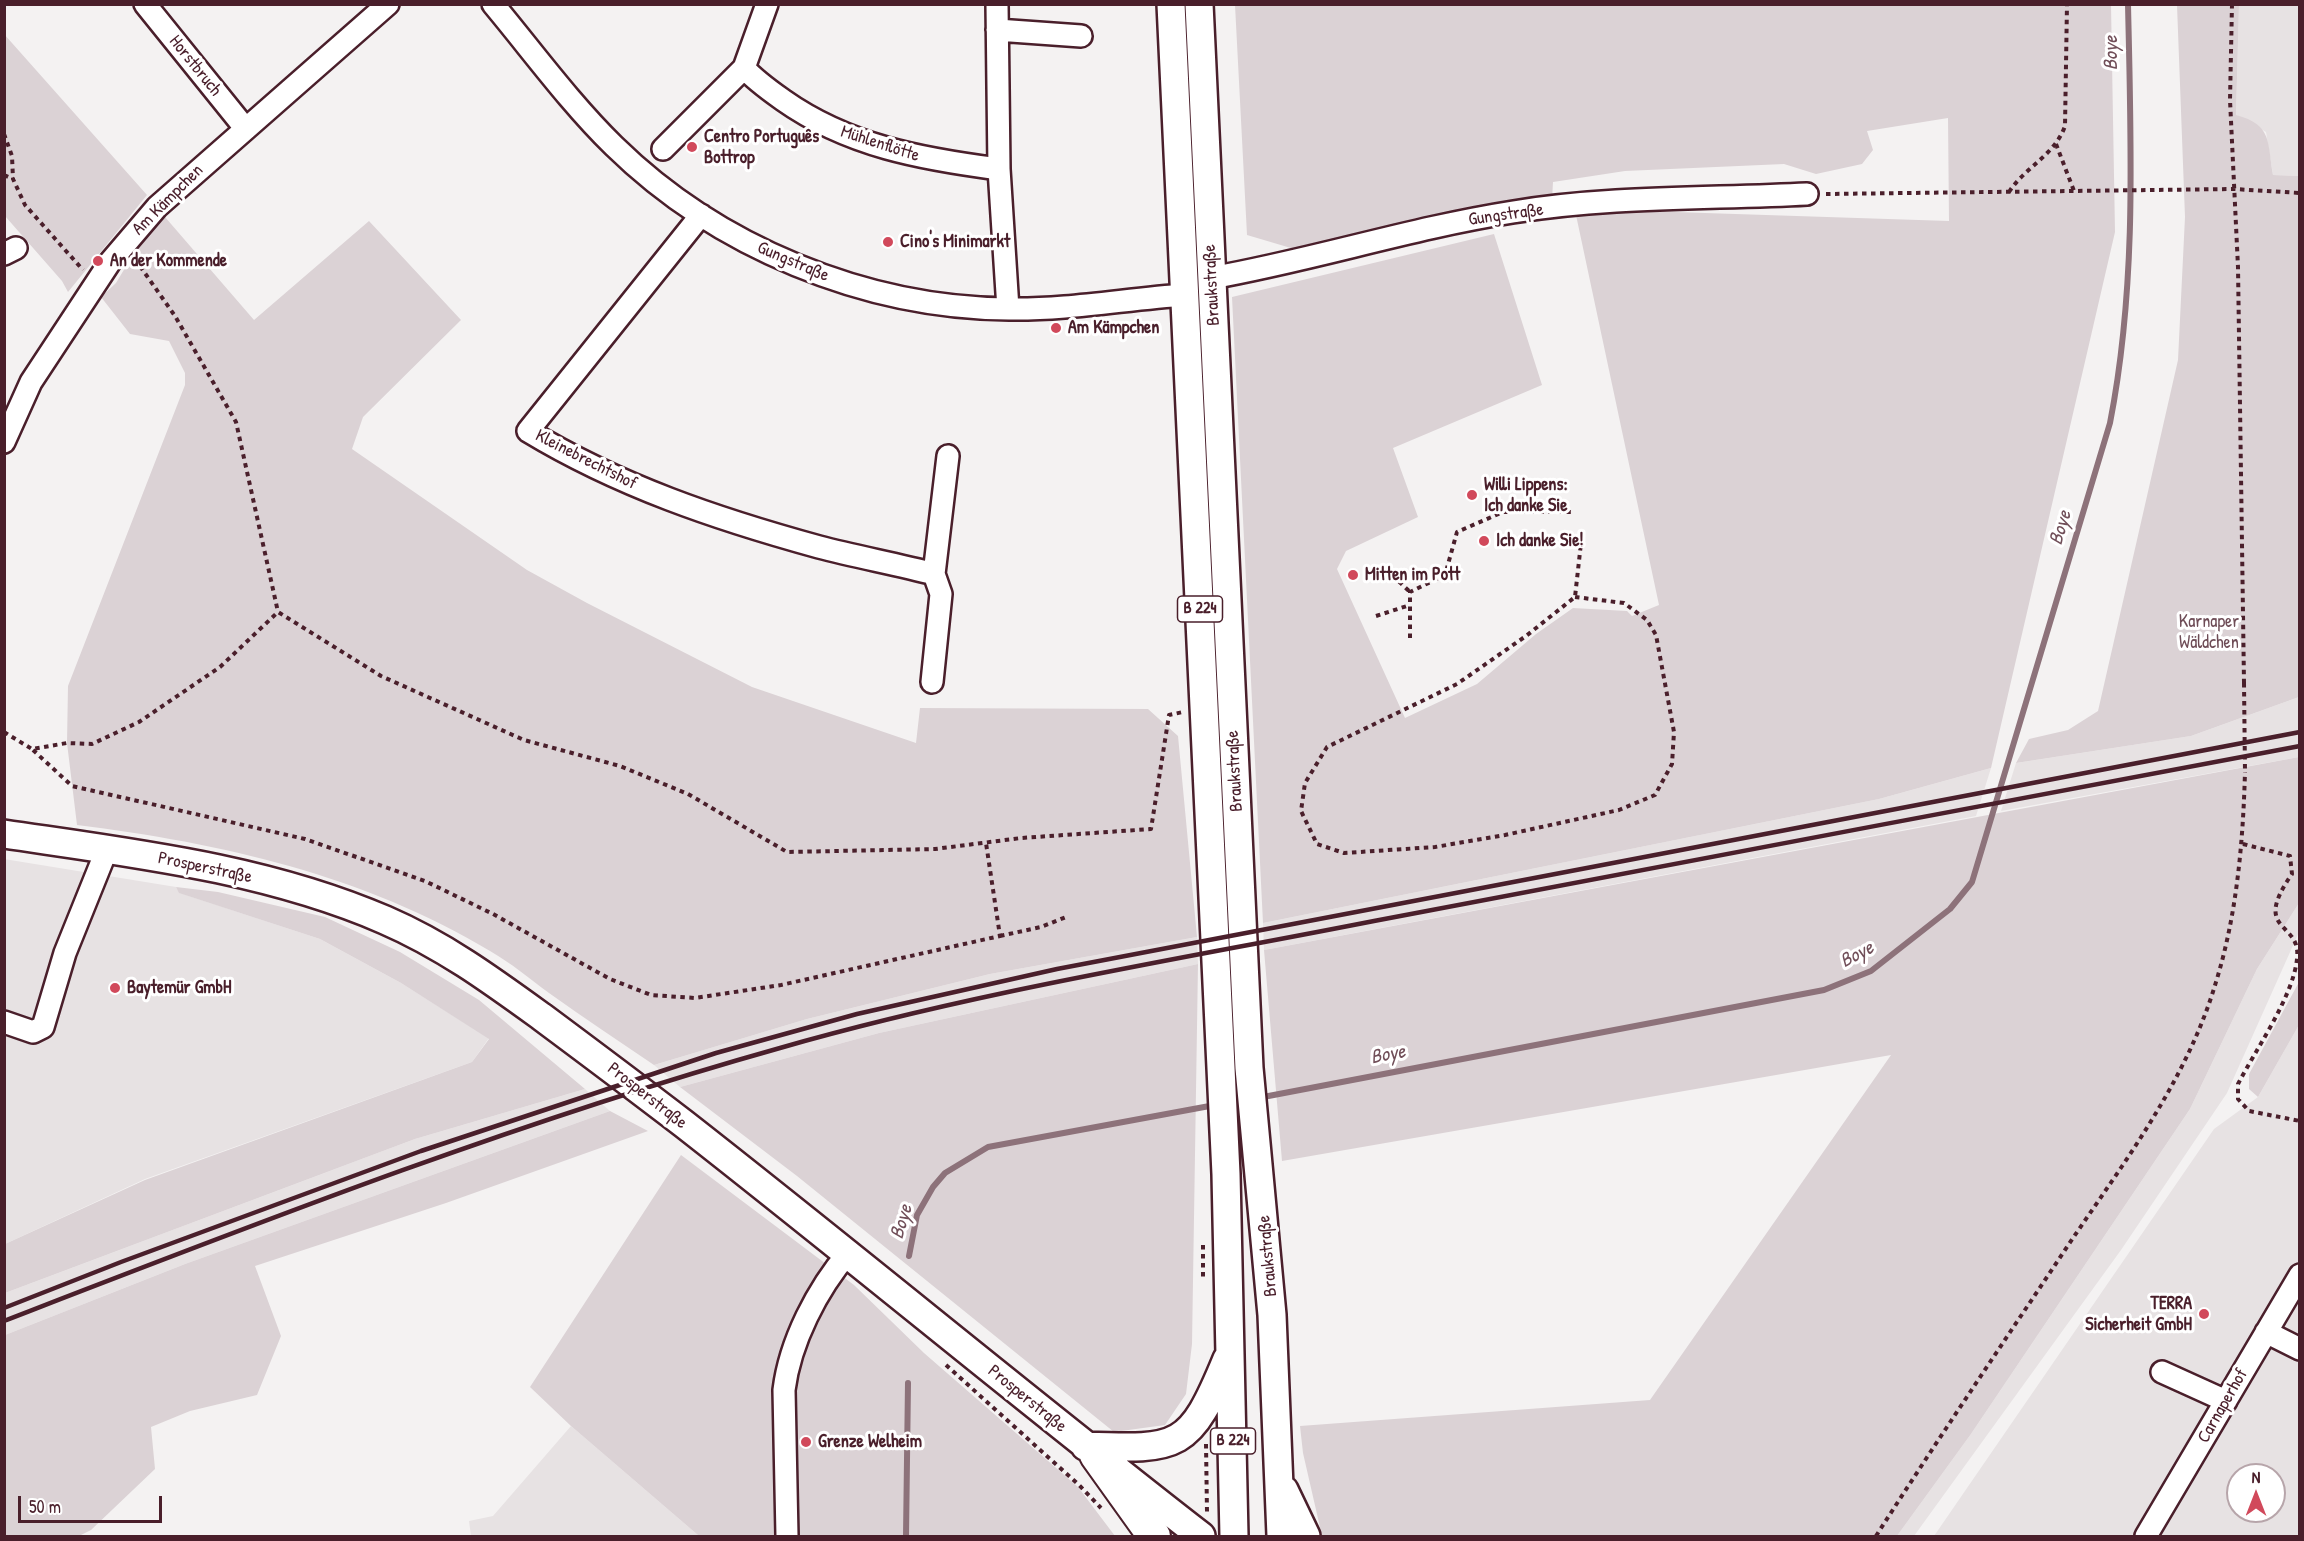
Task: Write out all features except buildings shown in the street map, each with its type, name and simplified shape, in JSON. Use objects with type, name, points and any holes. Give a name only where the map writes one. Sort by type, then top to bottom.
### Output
[{"type":"highway","points":[[1090,1450],[1154,1536]]},
{"type":"main road","name":"Braukstraße","points":[[1171,4],[1224,1131],[1232,1346],[1234,1536]]},
{"type":"main road","name":"Braukstraße","points":[[1199,4],[1249,1068],[1254,1128],[1262,1182],[1272,1315],[1281,1536]]},
{"type":"main road","name":"Prosperstraße","points":[[4,834],[159,857],[307,890],[386,920],[464,960],[616,1072],[849,1252],[1090,1450],[1204,1525]]},
{"type":"main road","points":[[1090,1450],[1143,1449],[1160,1446],[1190,1429],[1207,1406],[1232,1346]]},
{"type":"main road","points":[[1280,1480],[1306,1536]]},
{"type":"street","name":"Horstbruch","points":[[145,4],[245,128]]},
{"type":"street","name":"Am Kämpchen","points":[[4,442],[31,382],[95,285],[156,207],[388,4]]},
{"type":"street","name":"Gungstraße","points":[[493,4],[614,146],[669,194],[745,242],[823,276],[922,301],[1008,309],[1067,308],[1185,295]]},
{"type":"street","points":[[663,149],[744,68],[767,4]]},
{"type":"street","points":[[997,4],[999,169],[1008,309]]},
{"type":"street","points":[[997,30],[1081,36]]},
{"type":"street","name":"Mühlenflötte","points":[[744,68],[755,80],[800,112],[846,135],[891,151],[935,161],[999,169]]},
{"type":"street","name":"Gungstraße","points":[[1211,278],[1272,266],[1456,222],[1515,212],[1630,201],[1807,194]]},
{"type":"street","name":"Kleinebrechtshof","points":[[701,215],[528,431],[570,457],[672,502],[820,547],[934,574]]},
{"type":"street","points":[[932,682],[941,594],[934,574],[948,456]]},
{"type":"street","points":[[4,1023],[33,1032],[43,1027],[64,952],[106,849]]},
{"type":"street","points":[[787,1536],[784,1390],[786,1373],[802,1328],[849,1252]]},
{"type":"street","name":"Carnaperhof","points":[[2146,1536],[2300,1275]]},
{"type":"street","points":[[2266,1332],[2300,1349]]},
{"type":"street","points":[[2162,1372],[2226,1401]]},
{"type":"path","points":[[2009,192],[2056,143],[2065,126],[2067,4]]},
{"type":"path","points":[[1876,1536],[2129,1156],[2182,1065],[2216,983],[2243,844],[2245,772],[2238,267],[2230,100],[2232,4]]},
{"type":"path","points":[[4,134],[12,156],[13,179],[25,205],[95,285]]},
{"type":"path","points":[[2056,143],[2074,191]]},
{"type":"path","points":[[4,175],[13,179]]},
{"type":"path","points":[[1807,194],[2175,189],[2234,189],[2300,193]]},
{"type":"path","points":[[124,245],[175,315],[236,422],[278,612],[381,676],[524,740],[620,766],[688,794],[787,852],[935,849],[1021,838],[1151,829],[1169,715],[1205,712]]},
{"type":"path","points":[[1410,592],[1444,575],[1457,532],[1503,512],[1574,512]]},
{"type":"path","points":[[1575,597],[1624,603],[1647,620],[1656,635],[1674,732],[1672,764],[1655,795],[1619,810],[1505,836],[1435,847],[1344,853],[1317,844],[1301,811],[1305,783],[1328,747],[1457,684],[1526,636],[1575,597],[1582,534]]},
{"type":"path","points":[[1386,569],[1410,592],[1410,638]]},
{"type":"path","points":[[1376,616],[1410,605]]},
{"type":"path","points":[[32,749],[66,743],[92,744],[139,722],[220,667],[278,612]]},
{"type":"path","points":[[4,732],[32,749],[72,786],[305,839],[425,881],[493,914],[610,979],[651,995],[695,998],[781,986],[1041,927],[1066,917]]},
{"type":"path","points":[[986,843],[1000,936]]},
{"type":"path","points":[[2243,844],[2290,856],[2292,874],[2277,896],[2276,915],[2280,926],[2296,942],[2298,957],[2292,983],[2238,1084],[2238,1099],[2249,1111],[2300,1121]]},
{"type":"path","points":[[1203,1234],[1204,1291]]},
{"type":"path","points":[[943,1363],[1079,1485],[1102,1509]]},
{"type":"path","points":[[1190,1429],[1206,1444],[1204,1525]]},
{"type":"shaded area","points":[[2239,5],[2299,5],[2299,176],[2273,175],[2266,132],[2236,115]]},
{"type":"shaded area","points":[[2299,697],[2299,757],[2001,811],[2016,763],[2191,736]]},
{"type":"shaded area","points":[[1991,768],[1976,816],[1264,950],[1263,923],[1879,799]]},
{"type":"shaded area","points":[[4,859],[176,887],[180,893],[320,939],[401,983],[489,1038],[472,1062],[145,1179],[5,1244]]},
{"type":"shaded area","points":[[2299,903],[2299,932],[2227,1093],[2121,1250],[1914,1536],[1897,1536],[1971,1434],[2190,1109],[2257,969]]},
{"type":"shaded area","points":[[1197,937],[1198,964],[879,1033],[680,1087],[654,1065],[807,1019],[990,974]]},
{"type":"shaded area","points":[[2299,1025],[2299,1536],[1934,1536],[2214,1129],[2258,1097]]},
{"type":"shaded area","points":[[585,1089],[610,1111],[185,1264],[5,1335],[5,1293],[415,1139]]},
{"type":"shaded area","points":[[571,1426],[699,1536],[471,1536],[469,1521],[493,1516]]},
{"type":"green space","points":[[1235,5],[2111,5],[2115,232],[1991,768],[1879,799],[1263,923],[1232,297],[1494,234],[1542,385],[1393,448],[1418,517],[1346,551],[1337,569],[1405,718],[1477,684],[1536,634],[1573,608],[1627,611],[1632,616],[1659,605],[1576,215],[1644,211],[1949,221],[1948,118],[1867,131],[1873,150],[1862,164],[1816,174],[1784,164],[1625,171],[1553,182],[1552,200],[1301,251],[1247,235]]},
{"type":"green space","name":"Karnaper Wäldchen","points":[[2177,5],[2239,5],[2236,115],[2257,124],[2266,136],[2273,175],[2299,176],[2299,697],[2191,736],[2016,763],[2029,739],[2068,730],[2098,711],[2178,360],[2185,217]]},
{"type":"green space","points":[[4,34],[147,195],[68,292],[62,281],[5,216]]},
{"type":"green space","points":[[165,217],[254,320],[369,221],[461,320],[363,417],[352,449],[527,570],[752,687],[916,743],[920,708],[1148,709],[1178,736],[1197,937],[990,974],[807,1019],[654,1065],[498,956],[442,925],[393,902],[342,882],[238,853],[131,832],[77,825],[67,743],[68,686],[185,385],[185,373],[169,341],[130,334],[101,297],[116,283],[137,248]]},
{"type":"green space","points":[[2299,757],[2299,903],[2257,969],[2190,1109],[1971,1434],[1897,1536],[1322,1536],[1303,1453],[1300,1426],[1650,1400],[1891,1055],[1282,1161],[1264,950]]},
{"type":"green space","points":[[176,887],[218,892],[325,917],[400,952],[479,1000],[585,1089],[415,1139],[5,1293],[5,1244],[145,1180],[472,1062],[489,1039],[401,983],[320,939],[179,893]]},
{"type":"green space","points":[[1198,964],[1192,1344],[1186,1394],[1165,1425],[1114,1432],[797,1176],[680,1087],[879,1033]]},
{"type":"green space","points":[[2299,982],[2299,1025],[2258,1097],[2249,1089],[2249,1074]]},
{"type":"green space","points":[[610,1111],[648,1131],[446,1203],[255,1266],[281,1336],[257,1395],[190,1411],[151,1427],[155,1469],[91,1530],[79,1536],[5,1536],[5,1335],[185,1264]]},
{"type":"green space","points":[[681,1155],[854,1285],[924,1353],[1078,1487],[1115,1536],[699,1536],[571,1426],[530,1387]]},
{"type":"waterway","name":"Boye","points":[[1258,1098],[1824,990],[1871,971],[1950,909],[1972,882],[2110,423],[2119,371],[2128,267],[2131,162],[2128,4]]},
{"type":"waterway","name":"Boye","points":[[909,1256],[917,1215],[933,1187],[945,1173],[988,1147],[1215,1105]]},
{"type":"waterway","name":"Boye","points":[[906,1536],[908,1383]]},
{"type":"railway","points":[[4,1308],[121,1262],[421,1151],[716,1053],[857,1014],[1057,969],[2300,732]]},
{"type":"railway","points":[[4,1321],[292,1211],[486,1141],[681,1077],[853,1028],[1001,993],[2300,746]]},
{"type":"place","name":"Centro Português Bottrop","points":[[692,147]]},
{"type":"place","name":"Cino's Minimarkt","points":[[888,242]]},
{"type":"place","name":"An der Kommende","points":[[98,261]]},
{"type":"place","name":"Am Kämpchen","points":[[1056,328]]},
{"type":"place","name":"Willi Lippens: Ich danke Sie","points":[[1472,495]]},
{"type":"place","name":"Ich danke Sie!","points":[[1484,541]]},
{"type":"place","name":"Mitten im Pott","points":[[1353,575]]},
{"type":"place","name":"Baytemür GmbH","points":[[115,988]]},
{"type":"place","name":"TERRA Sicherheit GmbH","points":[[2204,1314]]},
{"type":"place","name":"Grenze Welheim","points":[[806,1442]]}]
